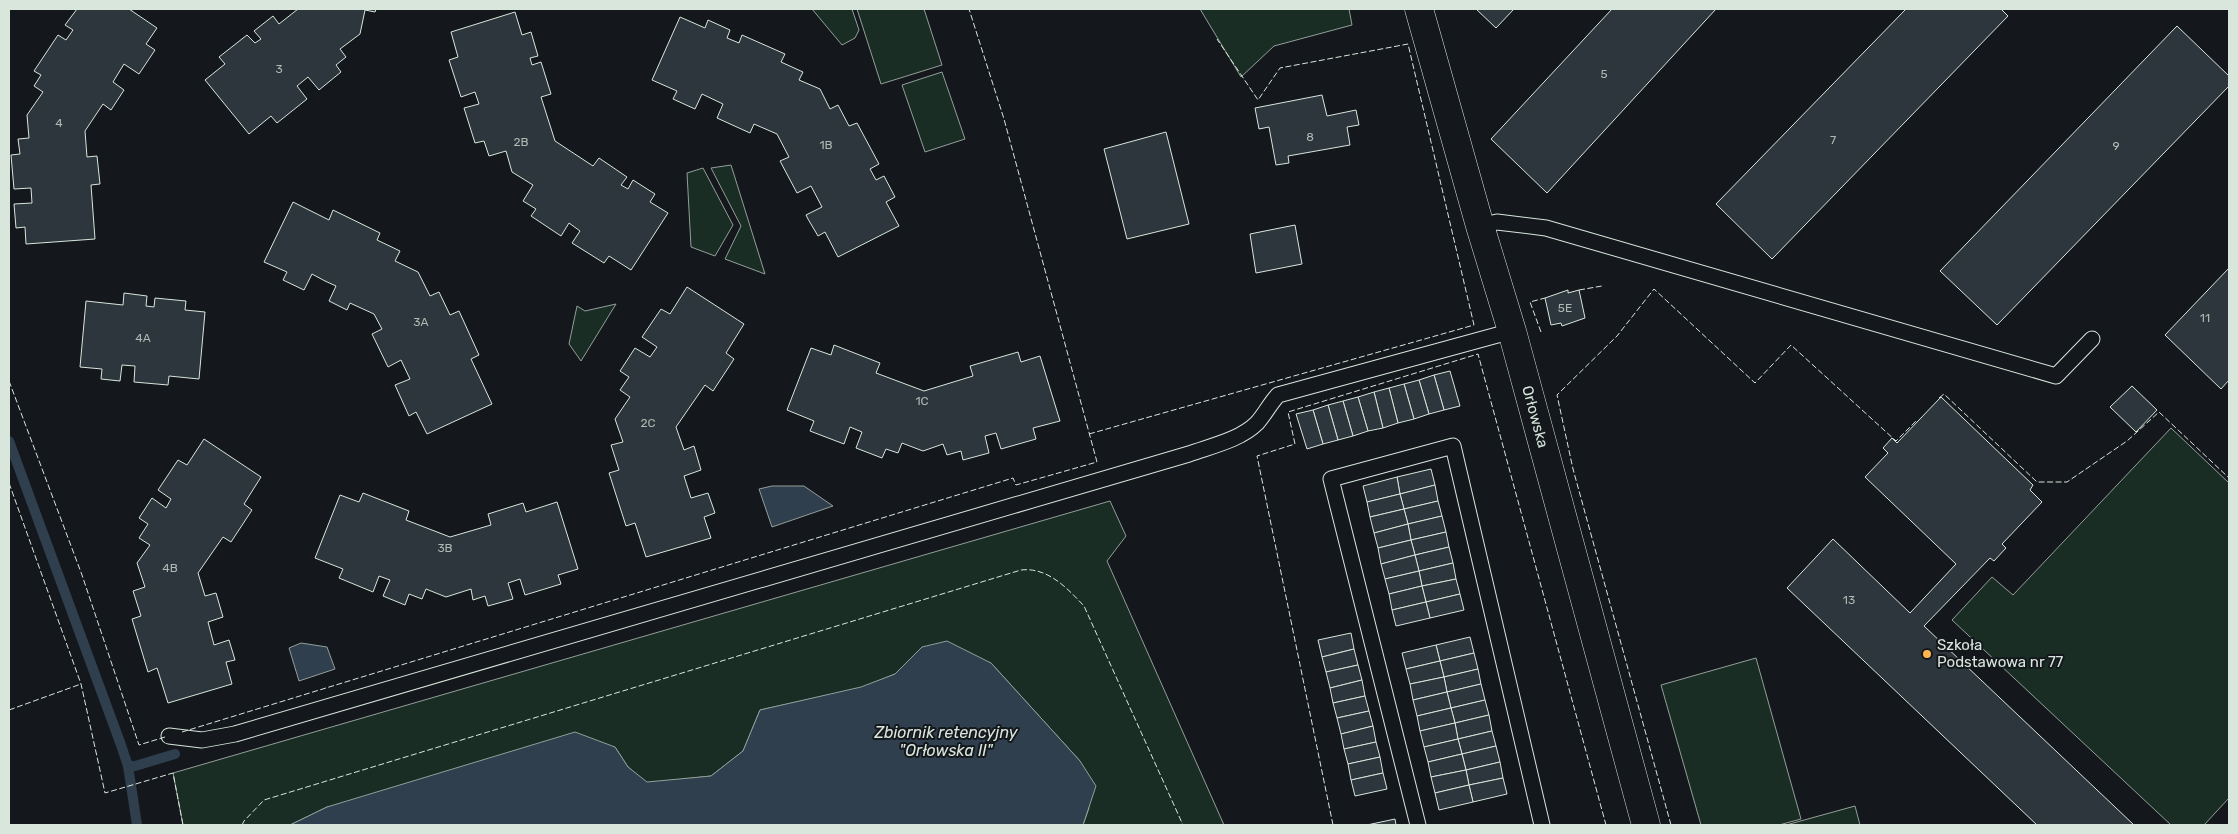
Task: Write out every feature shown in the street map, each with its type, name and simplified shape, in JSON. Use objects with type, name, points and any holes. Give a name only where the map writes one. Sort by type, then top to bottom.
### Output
[{"type":"street","name":"Orłowska","points":[[1419,9],[1480,226],[1512,331],[1646,825]]},
{"type":"lane","points":[[1480,226],[1497,222],[1546,228],[2056,376],[2092,339]]},
{"type":"lane","points":[[169,736],[202,740],[235,734],[1189,454],[1245,433],[1258,422],[1266,407],[1278,395],[1512,331]]},
{"type":"lane","points":[[1418,825],[1331,479],[1453,446],[1542,825]]},
{"type":"green space","points":[[812,9],[852,9],[859,30],[855,38],[842,45]]},
{"type":"green space","points":[[857,9],[924,9],[942,65],[881,84]]},
{"type":"green space","points":[[1200,9],[1349,9],[1352,25],[1274,46],[1241,77]]},
{"type":"green space","points":[[942,72],[965,139],[925,152],[902,85]]},
{"type":"green space","points":[[731,165],[765,274],[725,259],[741,226],[711,168]]},
{"type":"green space","points":[[703,168],[733,225],[715,256],[691,247],[687,173]]},
{"type":"green space","points":[[616,304],[581,361],[569,344],[577,306],[585,311]]},
{"type":"green space","points":[[2171,428],[2229,483],[2229,798],[2204,825],[2171,825],[1952,620],[1992,577],[2013,595]]},
{"type":"green space","points":[[1110,501],[1126,536],[1107,561],[1224,825],[1083,825],[1089,808],[1080,761],[991,663],[922,647],[895,674],[861,688],[760,710],[743,751],[711,776],[647,783],[628,767],[615,747],[327,807],[290,825],[183,825],[173,773]]},
{"type":"green space","points":[[1756,658],[1801,819],[1779,825],[1701,825],[1661,685]]},
{"type":"green space","points":[[1855,806],[1860,825],[1786,825]]},
{"type":"water","points":[[772,486],[804,486],[833,506],[772,527],[759,489]]},
{"type":"water","name":"Zbiornik retencyjny \"Orłowska II\"","points":[[947,641],[991,663],[1080,761],[1096,786],[1083,825],[290,825],[327,807],[575,732],[615,747],[628,767],[647,782],[711,776],[743,751],[760,710],[861,687],[895,674],[922,647]]},
{"type":"water","points":[[301,643],[327,647],[335,669],[299,681],[289,648]]},
{"type":"building","points":[[77,9],[129,9],[157,28],[146,44],[155,50],[139,74],[124,64],[113,82],[124,90],[111,110],[103,104],[85,131],[87,157],[97,156],[100,184],[91,185],[95,239],[26,244],[25,227],[16,228],[14,204],[32,203],[31,188],[14,189],[11,155],[20,154],[18,139],[29,138],[27,115],[43,92],[34,86],[41,75],[34,71],[58,35],[66,40],[73,30],[65,25]]},
{"type":"building","points":[[298,9],[376,9],[375,12],[365,10],[360,34],[340,49],[346,57],[336,65],[341,72],[319,90],[308,77],[297,86],[307,99],[277,123],[271,116],[249,134],[205,80],[225,64],[219,57],[247,35],[255,43],[261,39],[254,31],[273,16],[279,24]]},
{"type":"building","points":[[1476,9],[1514,9],[1496,28]]},
{"type":"building","points":[[1612,9],[1716,9],[1547,193],[1491,139]]},
{"type":"building","points":[[1906,9],[2001,9],[2008,16],[1772,259],[1716,204]]},
{"type":"building","points":[[515,12],[522,35],[531,32],[538,56],[530,58],[532,65],[541,62],[551,94],[541,97],[555,141],[593,166],[599,158],[627,177],[621,185],[628,189],[633,180],[655,194],[650,202],[668,213],[631,270],[609,256],[604,263],[572,243],[580,231],[569,223],[561,236],[531,216],[536,209],[523,201],[533,185],[512,172],[506,151],[489,156],[484,141],[475,143],[464,108],[479,104],[475,92],[461,97],[449,60],[458,57],[451,32]]},
{"type":"building","points":[[680,17],[705,28],[708,20],[730,30],[727,38],[739,43],[742,35],[785,54],[781,62],[803,72],[799,80],[820,89],[830,109],[838,105],[849,126],[857,123],[879,164],[870,169],[876,180],[884,176],[895,197],[886,202],[899,226],[838,257],[825,232],[818,236],[806,215],[822,207],[811,186],[797,193],[780,161],[789,157],[777,134],[754,124],[750,133],[717,118],[723,104],[702,94],[695,109],[673,99],[677,91],[652,80]]},
{"type":"building","points":[[2177,26],[2229,76],[2229,86],[1997,325],[1940,271]]},
{"type":"building","points":[[1322,95],[1327,116],[1356,110],[1359,125],[1347,127],[1350,145],[1288,156],[1289,163],[1276,165],[1269,127],[1259,129],[1255,108]]},
{"type":"building","points":[[1166,132],[1189,224],[1127,239],[1104,149]]},
{"type":"building","points":[[293,202],[329,220],[333,210],[380,233],[377,240],[400,251],[395,261],[418,272],[430,296],[439,292],[450,315],[459,311],[479,355],[471,359],[492,404],[427,434],[416,412],[409,416],[395,385],[410,379],[401,360],[388,367],[372,334],[382,329],[374,314],[350,303],[347,310],[329,301],[336,286],[312,274],[304,290],[283,280],[287,272],[264,262]]},
{"type":"building","points":[[1295,225],[1302,264],[1256,273],[1250,234]]},
{"type":"building","points":[[2229,268],[2229,380],[2221,389],[2165,335]]},
{"type":"building","points":[[687,287],[744,324],[726,353],[734,359],[713,391],[705,385],[676,427],[684,450],[694,446],[701,470],[684,476],[691,498],[708,493],[715,513],[704,517],[711,538],[646,557],[635,523],[626,526],[609,473],[619,470],[611,445],[623,442],[615,419],[630,397],[620,390],[629,377],[620,371],[635,348],[650,357],[657,347],[642,337],[661,309],[670,314]]},
{"type":"building","points":[[1568,290],[1568,293],[1579,290],[1585,318],[1562,326],[1561,323],[1551,325],[1545,298]]},
{"type":"building","points":[[124,293],[147,296],[146,306],[154,307],[155,298],[186,301],[185,310],[205,312],[199,379],[169,376],[168,385],[134,382],[135,366],[122,365],[120,381],[101,379],[102,369],[80,367],[86,301],[123,305]]},
{"type":"building","points":[[834,345],[880,363],[876,373],[924,391],[973,376],[970,366],[1018,352],[1021,362],[1040,356],[1060,421],[1033,428],[1036,439],[1001,449],[996,433],[985,436],[989,453],[963,460],[961,451],[947,455],[943,444],[923,451],[902,443],[898,453],[886,449],[882,458],[856,448],[862,432],[850,427],[844,444],[810,431],[814,421],[787,410],[811,348],[831,355]]},
{"type":"building","points":[[1450,371],[1460,406],[1444,410],[1434,375]]},
{"type":"building","points":[[1434,375],[1444,410],[1429,414],[1419,380]]},
{"type":"building","points":[[1419,380],[1429,414],[1414,419],[1404,384]]},
{"type":"building","points":[[1404,384],[1414,419],[1398,423],[1389,388]]},
{"type":"building","points":[[2132,386],[2157,410],[2136,432],[2110,407]]},
{"type":"building","points":[[1389,388],[1398,423],[1383,428],[1374,392]]},
{"type":"building","points":[[1374,392],[1383,428],[1368,431],[1358,397]]},
{"type":"building","points":[[1358,397],[1368,431],[1353,436],[1343,401]]},
{"type":"building","points":[[1941,397],[2033,485],[2030,490],[2042,502],[2002,544],[2006,548],[1994,561],[1990,558],[1924,626],[2134,825],[2037,825],[1787,588],[1833,539],[1910,613],[1956,564],[1865,477],[1888,453],[1883,448],[1892,438],[1897,443]]},
{"type":"building","points":[[1343,401],[1353,436],[1338,440],[1328,405]]},
{"type":"building","points":[[1328,405],[1338,440],[1323,444],[1313,410]]},
{"type":"building","points":[[1313,410],[1323,444],[1307,449],[1296,414]]},
{"type":"building","points":[[204,439],[261,477],[244,504],[252,510],[231,542],[223,537],[198,573],[205,596],[216,593],[223,617],[208,622],[214,645],[229,640],[235,660],[226,662],[232,684],[168,703],[157,668],[148,672],[132,619],[141,616],[133,591],[145,587],[137,563],[150,545],[139,538],[148,524],[139,518],[152,498],[166,508],[171,499],[158,490],[178,460],[187,465]]},
{"type":"building","points":[[1431,469],[1435,485],[1400,494],[1397,477]]},
{"type":"building","points":[[1397,477],[1400,494],[1367,502],[1363,486]]},
{"type":"building","points":[[1435,485],[1438,501],[1404,509],[1400,494]]},
{"type":"building","points":[[363,493],[409,511],[406,520],[450,537],[491,525],[488,514],[523,503],[526,512],[557,502],[578,569],[558,575],[561,584],[525,595],[520,579],[508,583],[513,599],[488,606],[485,596],[473,600],[471,589],[446,597],[426,589],[422,599],[409,594],[405,605],[383,596],[390,580],[379,576],[373,592],[339,578],[343,569],[315,558],[340,495],[359,502]]},
{"type":"building","points":[[1400,494],[1404,509],[1370,517],[1367,502]]},
{"type":"building","points":[[1438,501],[1442,516],[1408,524],[1404,509]]},
{"type":"building","points":[[1404,509],[1408,524],[1374,533],[1370,517]]},
{"type":"building","points":[[1442,516],[1446,532],[1411,540],[1408,524]]},
{"type":"building","points":[[1408,524],[1411,540],[1378,548],[1374,533]]},
{"type":"building","points":[[1446,532],[1449,547],[1415,555],[1411,540]]},
{"type":"building","points":[[1411,540],[1415,555],[1381,564],[1378,548]]},
{"type":"building","points":[[1449,547],[1453,563],[1419,571],[1415,555]]},
{"type":"building","points":[[1415,555],[1419,571],[1385,579],[1381,564]]},
{"type":"building","points":[[1453,563],[1456,579],[1422,586],[1419,571]]},
{"type":"building","points":[[1419,571],[1422,586],[1389,594],[1385,579]]},
{"type":"building","points":[[1456,579],[1460,594],[1426,602],[1422,586]]},
{"type":"building","points":[[1422,586],[1426,602],[1392,610],[1389,594]]},
{"type":"building","points":[[1460,594],[1464,610],[1430,618],[1426,602]]},
{"type":"building","points":[[1426,602],[1430,618],[1396,626],[1392,610]]},
{"type":"building","points":[[1351,633],[1354,649],[1322,657],[1318,640]]},
{"type":"building","points":[[1470,637],[1474,653],[1440,661],[1436,645]]},
{"type":"building","points":[[1436,645],[1440,661],[1406,669],[1402,653]]},
{"type":"building","points":[[1354,649],[1358,665],[1326,672],[1322,657]]},
{"type":"building","points":[[1474,653],[1478,669],[1444,677],[1440,661]]},
{"type":"building","points":[[1440,661],[1444,677],[1410,684],[1406,669]]},
{"type":"building","points":[[1358,665],[1362,680],[1330,688],[1326,672]]},
{"type":"building","points":[[1478,669],[1481,684],[1447,692],[1444,677]]},
{"type":"building","points":[[1444,677],[1447,692],[1413,700],[1410,684]]},
{"type":"building","points":[[1362,680],[1365,696],[1333,703],[1330,688]]},
{"type":"building","points":[[1481,684],[1485,700],[1451,708],[1447,692]]},
{"type":"building","points":[[1447,692],[1451,708],[1417,716],[1413,700]]},
{"type":"building","points":[[1365,696],[1369,711],[1337,718],[1333,703]]},
{"type":"building","points":[[1485,700],[1489,715],[1455,723],[1451,708]]},
{"type":"building","points":[[1451,708],[1455,723],[1420,731],[1417,716]]},
{"type":"building","points":[[1369,711],[1373,726],[1341,734],[1337,718]]},
{"type":"building","points":[[1489,715],[1492,731],[1458,739],[1455,723]]},
{"type":"building","points":[[1455,723],[1458,739],[1424,747],[1420,731]]},
{"type":"building","points":[[1373,726],[1376,742],[1344,749],[1341,734]]},
{"type":"building","points":[[1492,731],[1496,746],[1462,754],[1458,739]]},
{"type":"building","points":[[1458,739],[1462,754],[1428,762],[1424,747]]},
{"type":"building","points":[[1376,742],[1380,757],[1348,764],[1344,749]]},
{"type":"building","points":[[1496,746],[1500,762],[1466,770],[1462,754]]},
{"type":"building","points":[[1462,754],[1466,770],[1431,777],[1428,762]]},
{"type":"building","points":[[1380,757],[1383,773],[1351,780],[1348,764]]},
{"type":"building","points":[[1500,762],[1503,778],[1469,785],[1466,770]]},
{"type":"building","points":[[1466,770],[1469,785],[1435,793],[1431,777]]},
{"type":"building","points":[[1383,773],[1387,789],[1355,796],[1351,780]]},
{"type":"building","points":[[1503,778],[1507,794],[1473,802],[1469,785]]},
{"type":"building","points":[[1469,785],[1473,802],[1439,810],[1435,793]]},
{"type":"building","points":[[1395,819],[1396,825],[1367,825]]},
{"type":"waterway","points":[[9,441],[121,745],[128,766],[137,825]]},
{"type":"waterway","points":[[128,766],[135,766],[175,754]]},
{"type":"fence","points":[[182,732],[1013,478],[1016,485],[1097,462],[1004,119],[969,9]]},
{"type":"fence","points":[[1089,434],[1474,325],[1408,44],[1280,68],[1258,100],[1217,39]]},
{"type":"fence","points":[[1579,290],[1602,286]]},
{"type":"fence","points":[[1671,825],[1573,469],[1557,395],[1617,336],[1654,289],[1755,383],[1791,345],[1896,441],[1916,421]]},
{"type":"fence","points":[[1541,332],[1530,302],[1545,298]]},
{"type":"fence","points":[[1333,825],[1257,456],[1295,444],[1288,412],[1478,354],[1606,825]]},
{"type":"fence","points":[[9,381],[82,575],[139,745],[165,737]]},
{"type":"fence","points":[[1939,398],[1944,394],[2037,482],[2067,482],[2127,441],[2159,412],[2229,478]]},
{"type":"fence","points":[[9,483],[81,684],[105,793],[173,773],[183,825]]},
{"type":"fence","points":[[242,825],[264,800],[1021,570],[1031,570],[1048,575],[1071,592],[1084,606],[1183,825]]},
{"type":"fence","points":[[9,710],[81,684]]},
{"type":"place","name":"Szkoła Podstawowa nr 77","points":[[1927,654]]}]
